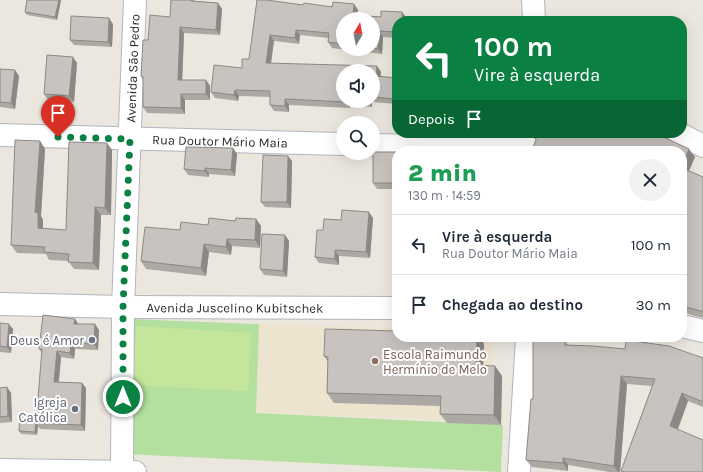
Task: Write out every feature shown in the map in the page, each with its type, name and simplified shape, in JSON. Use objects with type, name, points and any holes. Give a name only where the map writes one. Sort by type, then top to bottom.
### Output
[{"type":"street","name":"Avenida São Pedro","points":[[122,472],[123,307],[135,0]]},
{"type":"street","points":[[533,0],[534,16]]},
{"type":"street","name":"Rua Doutor Mário Maia","points":[[0,135],[336,144]]},
{"type":"street","points":[[687,138],[703,146]]},
{"type":"street","points":[[380,145],[530,144]]},
{"type":"street","name":"Avenida Juscelino Kubitschek","points":[[0,304],[123,307],[392,308]]},
{"type":"street","points":[[687,327],[703,331]]},
{"type":"street","points":[[519,472],[527,342]]},
{"type":"street","points":[[0,470],[135,472]]},
{"type":"shaded area","name":"Escola Raimundo Hermínio de Melo","points":[[259,324],[392,328],[392,342],[493,342],[492,387],[504,388],[503,396],[492,396],[491,422],[256,413]]},
{"type":"green space","points":[[131,319],[259,324],[256,413],[503,425],[501,472],[125,454]]},
{"type":"green space","points":[[136,326],[251,333],[248,391],[132,385]]},
{"type":"building","points":[[27,0],[59,0],[55,17],[25,12]]},
{"type":"building","points":[[171,0],[191,0],[218,3],[216,30],[180,27],[178,80],[206,80],[206,94],[181,94],[181,108],[143,107],[143,77],[141,76],[143,40],[148,40],[150,15],[170,17]]},
{"type":"building","points":[[257,0],[303,5],[304,3],[332,7],[333,2],[354,4],[353,12],[336,12],[336,43],[328,42],[329,33],[296,30],[295,38],[270,35],[266,63],[336,65],[336,102],[285,99],[285,106],[270,105],[270,91],[235,90],[234,95],[211,92],[214,65],[242,68],[242,59],[249,59]]},
{"type":"building","points":[[381,11],[402,12],[402,16],[392,16],[392,32],[380,31]]},
{"type":"building","points":[[71,16],[109,18],[108,42],[70,40]]},
{"type":"building","points":[[47,55],[73,57],[69,96],[44,94]]},
{"type":"building","points":[[0,69],[15,70],[11,103],[0,102]]},
{"type":"building","points":[[380,76],[392,78],[392,99],[380,98]]},
{"type":"building","points":[[535,138],[666,138],[683,146],[533,146]]},
{"type":"building","points":[[15,140],[40,141],[35,212],[38,213],[38,228],[66,230],[69,142],[107,143],[105,208],[95,207],[93,263],[68,262],[69,254],[44,252],[45,247],[11,245]]},
{"type":"building","points":[[186,147],[233,148],[231,170],[205,168],[205,171],[184,169]]},
{"type":"building","points":[[380,152],[392,152],[392,183],[373,183],[373,160],[380,160]]},
{"type":"building","points":[[263,155],[288,156],[287,202],[261,202]]},
{"type":"building","points":[[687,170],[703,177],[703,312],[687,307]]},
{"type":"building","points":[[342,210],[369,212],[366,252],[335,250],[335,259],[315,257],[317,230],[323,230],[324,219],[341,220]]},
{"type":"building","points":[[209,218],[235,221],[236,218],[256,219],[255,240],[227,239],[226,247],[204,244],[201,268],[141,261],[145,227],[180,230],[181,222],[208,225]]},
{"type":"building","points":[[262,234],[285,235],[283,271],[260,269]]},
{"type":"building","points":[[43,315],[75,319],[74,324],[95,324],[94,344],[71,343],[70,353],[57,351],[54,382],[82,383],[81,425],[36,423],[42,349],[39,349]]},
{"type":"building","points":[[0,323],[9,324],[7,347],[0,346]]},
{"type":"building","points":[[325,329],[392,331],[392,342],[477,342],[476,365],[495,366],[494,415],[440,414],[441,396],[327,393],[328,357],[324,356]]},
{"type":"building","points":[[533,342],[565,342],[565,345],[625,349],[626,342],[640,342],[669,346],[703,358],[703,402],[682,393],[670,426],[703,440],[703,472],[621,471],[655,379],[621,376],[614,466],[563,458],[563,463],[526,460],[531,399],[533,399]]},
{"type":"building","points":[[7,387],[8,416],[0,417],[0,388]]},
{"type":"building","points":[[20,417],[36,418],[35,432],[19,431]]},
{"type":"place","name":"Deus é Amor","points":[[92,340]]},
{"type":"place","name":"Escola Raimundo Hermínio de Melo","points":[[375,361]]},
{"type":"place","name":"Igreja Católica","points":[[75,409]]},
{"type":"route","points":[[58,137],[130,139],[123,307],[123,397]]}]
